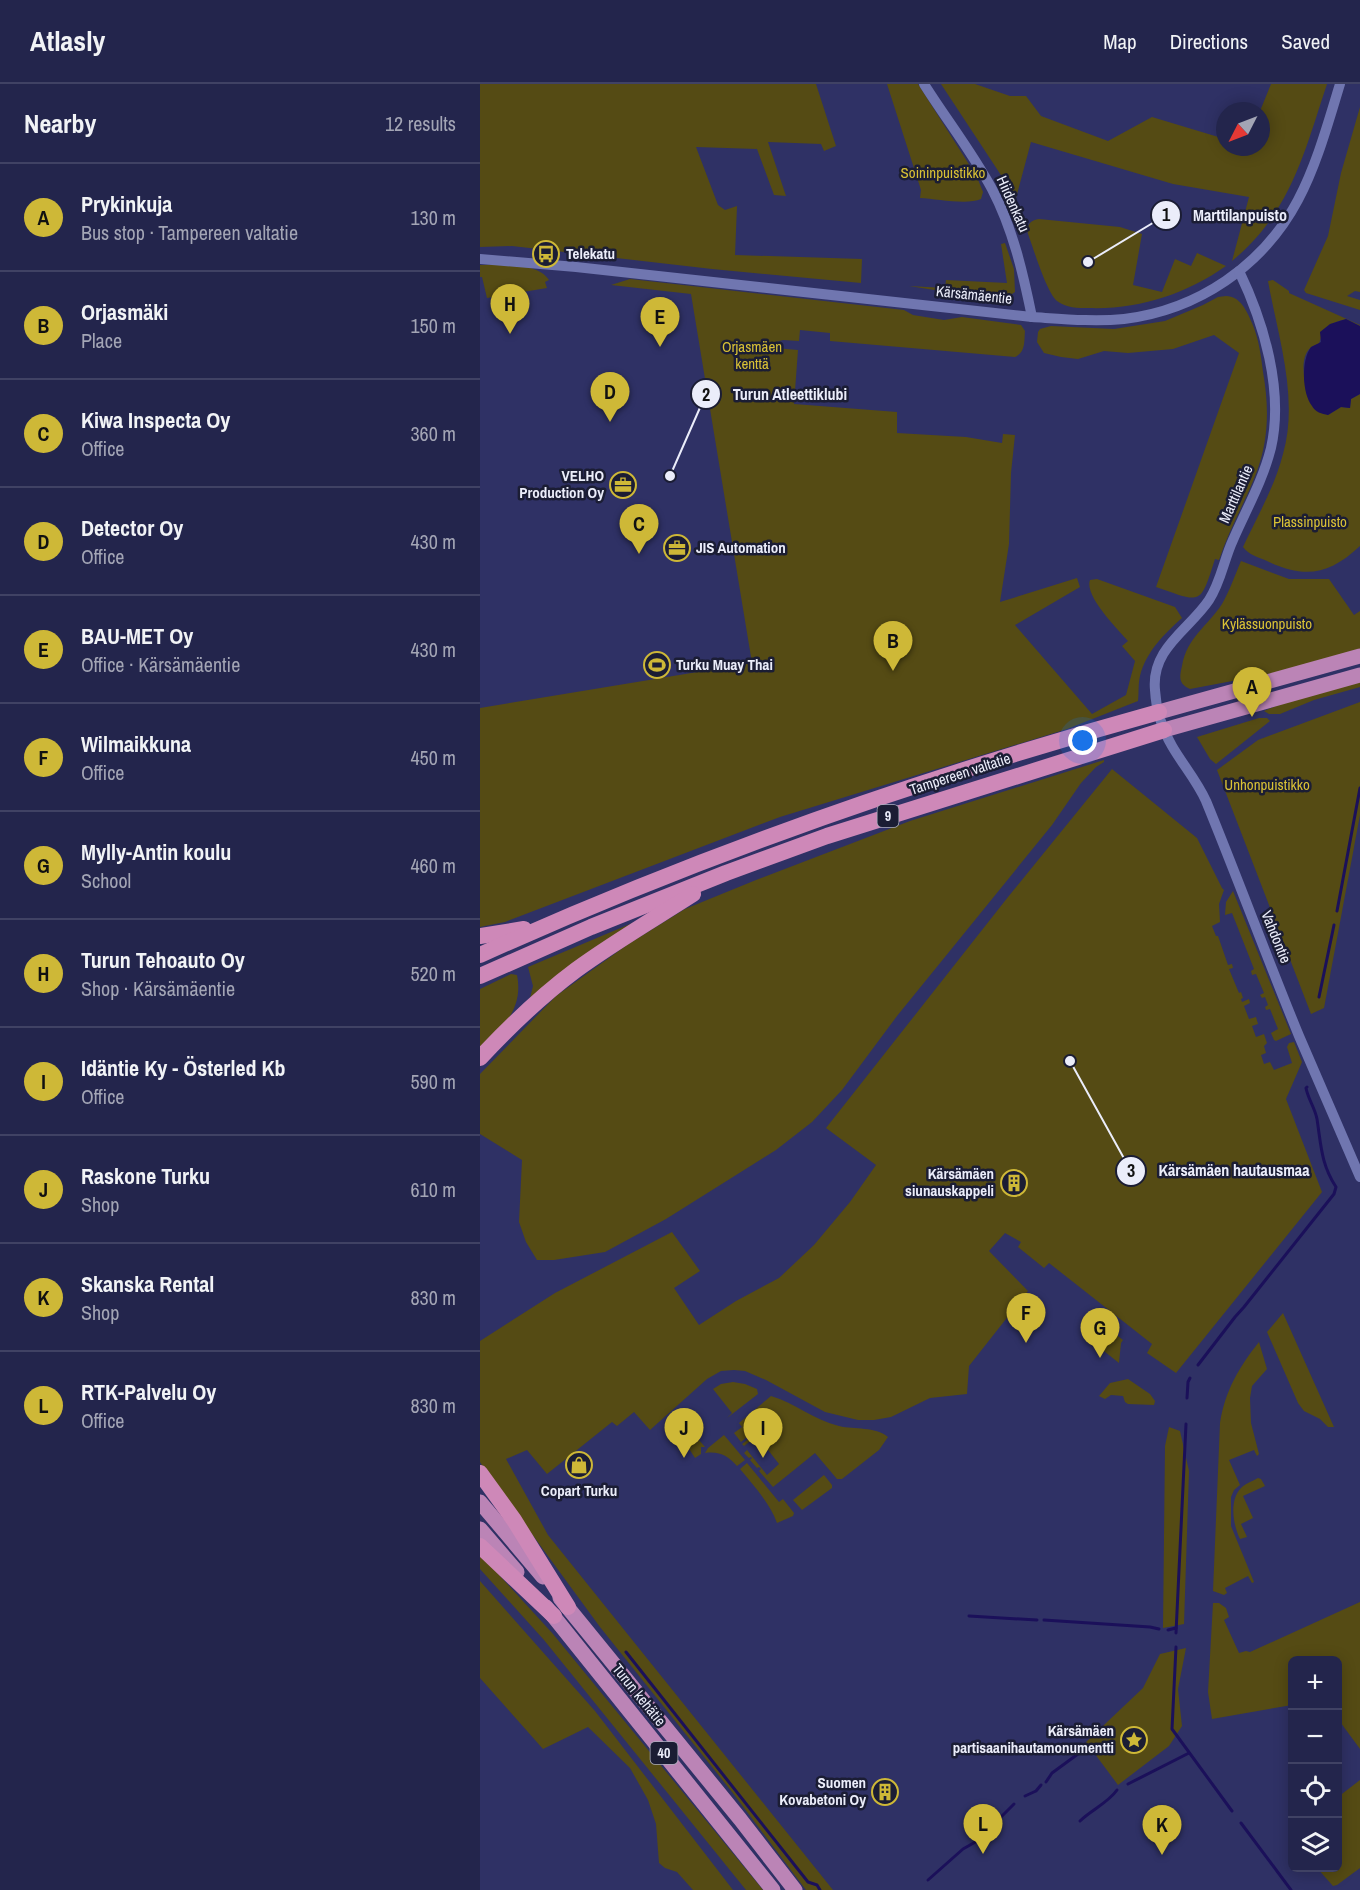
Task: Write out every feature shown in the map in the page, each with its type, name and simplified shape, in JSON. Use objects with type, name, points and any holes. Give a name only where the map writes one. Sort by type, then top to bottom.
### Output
[{"type":"highway","name":"Tampereen valtatie","points":[[480,955],[717,856],[825,817],[978,766],[1159,712],[1360,656]]},
{"type":"highway","name":"Tampereen valtatie","points":[[480,976],[580,932],[726,873],[827,836],[1164,730],[1360,675]]},
{"type":"highway","points":[[480,1058],[549,992],[576,970],[726,873]]},
{"type":"highway","points":[[480,936],[549,925]]},
{"type":"highway","points":[[480,1473],[514,1520],[561,1612]]},
{"type":"highway","name":"Turun kehätie","points":[[480,1502],[773,1890]]},
{"type":"highway","name":"Turun kehätie","points":[[480,1529],[561,1612],[795,1890]]},
{"type":"highway","points":[[480,1546],[561,1612]]},
{"type":"street","name":"Hiidenkatu","points":[[924,84],[993,190],[1020,263],[1032,317]]},
{"type":"street","name":"Kärsämäentie","points":[[480,259],[576,267],[1032,317],[1105,320],[1150,314],[1188,302],[1225,282],[1269,244],[1297,202],[1314,165],[1340,84]]},
{"type":"street","name":"Marttilantie","points":[[1159,712],[1154,684],[1160,658],[1167,646],[1204,607],[1213,592],[1229,549],[1264,470],[1274,432],[1275,402],[1263,333],[1239,271]]},
{"type":"street","name":"Vahdontie","points":[[1159,712],[1164,730],[1173,748],[1204,797],[1299,1034],[1360,1177]]},
{"type":"green space","points":[[480,84],[816,84],[836,146],[824,151],[821,144],[768,142],[786,196],[774,195],[757,149],[696,147],[718,205],[725,210],[737,206],[735,255],[862,259],[861,283],[512,246],[480,247]]},
{"type":"green space","name":"Soininpuistikko","points":[[887,84],[918,84],[977,177],[983,192],[981,199],[960,202],[920,198],[921,190]]},
{"type":"green space","points":[[941,84],[975,84],[1010,96],[1026,96],[1041,116],[1108,141],[1152,117],[1216,136],[1216,156],[1270,156],[1270,102],[1264,102],[1271,84],[1327,84],[1302,157],[1282,202],[1252,242],[1232,261],[1249,197],[1173,184],[1031,142],[1016,198]]},
{"type":"green space","points":[[1360,107],[1360,292],[1355,291],[1347,296],[1360,300],[1360,310],[1306,293],[1304,290],[1328,236],[1341,173]]},
{"type":"green space","points":[[1039,219],[1120,227],[1142,234],[1133,285],[1162,292],[1175,259],[1191,266],[1197,253],[1226,266],[1195,285],[1143,303],[1107,308],[1068,306],[1057,301],[1049,289],[1028,234],[1029,224]]},
{"type":"green space","points":[[1005,243],[1014,269],[1015,292],[1012,294],[972,296],[909,286],[945,288],[946,280],[1007,283],[1001,244]]},
{"type":"green space","points":[[480,265],[507,265],[536,270],[549,280],[545,282],[547,288],[487,298],[482,277],[480,277]]},
{"type":"green space","name":"Orjasmäen kenttä","points":[[630,279],[904,310],[913,315],[944,320],[962,317],[1021,325],[1025,331],[1024,346],[1019,355],[1015,357],[830,341],[830,333],[800,330],[799,341],[776,342],[775,348],[798,350],[794,404],[897,412],[897,433],[966,437],[1002,443],[1003,434],[1015,435],[1011,473],[1009,544],[1000,602],[1077,578],[1080,587],[1015,625],[1092,714],[1126,695],[1135,661],[1122,646],[1128,641],[1110,621],[1092,595],[1090,580],[1097,579],[1175,607],[1182,618],[1151,651],[1140,676],[1138,701],[1067,729],[780,817],[505,922],[480,927],[480,708],[752,663],[691,294],[611,285]]},
{"type":"green space","name":"Plassinpuisto","points":[[1273,280],[1289,293],[1360,325],[1346,319],[1330,325],[1325,330],[1319,344],[1307,351],[1305,357],[1307,395],[1328,415],[1341,407],[1350,408],[1351,399],[1360,394],[1360,546],[1338,563],[1316,571],[1305,572],[1281,567],[1254,556],[1243,547],[1275,478],[1287,433],[1288,389],[1268,281]]},
{"type":"green space","points":[[1226,296],[1242,305],[1256,335],[1266,397],[1266,434],[1257,471],[1219,560],[1215,559],[1202,593],[1191,598],[1156,587],[1239,353],[1214,335],[1173,349],[1128,353],[1104,351],[1078,359],[1044,353],[1037,342],[1038,332],[1040,329],[1051,326],[1114,329],[1165,321],[1218,297]]},
{"type":"green space","name":"Kylässuonpuisto","points":[[1241,561],[1289,579],[1329,579],[1354,615],[1360,611],[1360,650],[1280,672],[1190,689],[1186,687],[1182,683],[1180,674],[1188,647],[1222,604]]},
{"type":"green space","points":[[1360,681],[1360,687],[1314,700],[1280,714],[1269,714],[1264,711],[1278,705]]},
{"type":"green space","name":"Unhonpuistikko","points":[[1360,702],[1360,815],[1324,1008],[1311,1014],[1217,770],[1258,740]]},
{"type":"green space","points":[[1259,718],[1267,718],[1270,721],[1216,764],[1210,759],[1197,737]]},
{"type":"green space","points":[[1104,760],[1081,783],[1052,825],[897,1016],[842,1090],[812,1122],[776,1150],[666,1219],[605,1252],[554,1260],[537,1260],[526,1242],[519,1222],[522,1160],[480,1134],[480,1074],[556,996],[627,945],[685,909],[910,821]]},
{"type":"green space","points":[[1112,769],[1197,838],[1224,890],[1219,904],[1220,922],[1212,926],[1228,965],[1232,964],[1233,968],[1229,969],[1239,993],[1241,992],[1242,1002],[1249,999],[1250,1003],[1244,1006],[1249,1019],[1256,1017],[1258,1024],[1252,1026],[1256,1037],[1264,1034],[1267,1043],[1264,1046],[1266,1053],[1261,1055],[1264,1064],[1270,1062],[1274,1070],[1292,1063],[1287,1047],[1289,1043],[1294,1042],[1302,1062],[1286,1099],[1322,1192],[1176,1373],[1147,1353],[1152,1344],[1049,1263],[1044,1268],[1018,1247],[1021,1242],[1005,1233],[989,1251],[1028,1291],[969,1366],[967,1394],[930,1398],[891,1417],[858,1420],[825,1412],[745,1371],[721,1371],[707,1379],[650,1430],[634,1412],[617,1426],[612,1422],[547,1474],[527,1450],[506,1459],[548,1535],[833,1890],[806,1890],[732,1792],[600,1627],[480,1462],[480,1341],[555,1293],[672,1232],[700,1271],[674,1288],[699,1325],[736,1301],[779,1278],[814,1245],[850,1202],[876,1165],[826,1128]]},
{"type":"green space","points":[[1233,891],[1291,1034],[1276,1041],[1271,1033],[1278,1029],[1270,1009],[1266,1010],[1265,1007],[1268,1005],[1265,997],[1262,998],[1260,995],[1264,993],[1256,974],[1252,975],[1251,971],[1254,969],[1232,913],[1225,915],[1226,902]]},
{"type":"green space","points":[[649,916],[530,998],[533,986],[528,967]]},
{"type":"green space","points":[[511,974],[517,975],[517,998],[514,1008],[503,1027],[480,1053],[480,989]]},
{"type":"green space","points":[[1283,1313],[1334,1427],[1328,1427],[1320,1419],[1304,1411],[1298,1403],[1267,1332]]},
{"type":"green space","points":[[1108,1328],[1123,1340],[1119,1363],[1095,1344]]},
{"type":"green space","points":[[1259,1342],[1267,1369],[1252,1386],[1250,1398],[1251,1423],[1259,1454],[1257,1456],[1254,1450],[1229,1460],[1240,1485],[1231,1497],[1231,1526],[1254,1582],[1252,1583],[1248,1576],[1225,1588],[1227,1593],[1224,1595],[1213,1591],[1220,1423],[1225,1400],[1234,1380]]},
{"type":"green space","points":[[1128,1379],[1150,1394],[1155,1401],[1154,1405],[1128,1404],[1123,1396],[1111,1395],[1105,1399],[1099,1396],[1110,1383]]},
{"type":"green space","points":[[733,1382],[757,1389],[758,1394],[727,1418],[732,1413],[713,1389],[721,1384]]},
{"type":"green space","points":[[771,1396],[830,1423],[877,1431],[888,1437],[879,1450],[842,1479],[837,1479],[815,1453],[773,1487],[759,1471],[761,1469],[750,1460],[752,1458],[744,1453],[747,1450],[767,1475],[779,1464],[757,1436],[744,1446],[742,1444],[755,1434],[753,1432],[741,1442],[734,1433],[742,1427],[739,1423]]},
{"type":"green space","points":[[681,1416],[682,1419],[677,1424],[693,1444],[699,1440],[705,1447],[701,1447],[701,1454],[695,1458],[682,1438],[677,1441],[668,1427]]},
{"type":"green space","points":[[1169,1427],[1180,1431],[1189,1471],[1184,1624],[1163,1628],[1165,1446]]},
{"type":"green space","points":[[724,1435],[745,1460],[737,1466],[723,1455],[705,1453]]},
{"type":"green space","points":[[747,1463],[779,1502],[783,1499],[794,1513],[793,1516],[777,1523],[766,1501],[740,1469]]},
{"type":"green space","points":[[824,1475],[832,1488],[802,1510],[793,1500]]},
{"type":"green space","points":[[1258,1478],[1265,1486],[1243,1496],[1253,1518],[1241,1524],[1247,1537],[1240,1539],[1234,1520],[1235,1499],[1241,1488]]},
{"type":"green space","points":[[480,1554],[553,1634],[763,1890],[746,1890],[544,1640],[480,1569]]},
{"type":"green space","points":[[480,1581],[595,1711],[733,1890],[693,1890],[677,1872],[659,1863],[656,1824],[648,1800],[630,1768],[588,1727],[543,1749],[480,1678]]},
{"type":"green space","points":[[1360,1602],[1360,1749],[1342,1724],[1342,1656],[1288,1656],[1288,1706],[1212,1719],[1208,1692],[1213,1603],[1219,1603],[1226,1608],[1229,1617],[1224,1620],[1239,1653],[1250,1652]]},
{"type":"green space","points":[[1186,1648],[1178,1689],[1182,1726],[1169,1746],[1118,1785],[1086,1742],[1143,1688],[1160,1654]]},
{"type":"green space","points":[[1360,1780],[1360,1868],[1333,1886],[1321,1872],[1342,1872],[1342,1794]]},
{"type":"shaded area","points":[[1346,319],[1360,326],[1360,394],[1351,399],[1350,408],[1341,407],[1326,415],[1315,410],[1309,400],[1306,393],[1304,368],[1311,347],[1321,342],[1320,332],[1330,324]]},
{"type":"waterway","points":[[1337,911],[1360,788]]},
{"type":"waterway","points":[[1319,997],[1334,925]]},
{"type":"waterway","points":[[1198,1365],[1334,1194],[1336,1187],[1324,1162],[1317,1119],[1307,1087]]},
{"type":"waterway","points":[[1187,1398],[1190,1378]]},
{"type":"waterway","points":[[1176,1633],[1186,1424]]},
{"type":"waterway","points":[[969,1616],[1037,1620]]},
{"type":"waterway","points":[[1044,1620],[1159,1629]]},
{"type":"waterway","points":[[1168,1630],[1176,1628]]},
{"type":"waterway","points":[[1176,1647],[1172,1729],[1232,1811]]},
{"type":"waterway","points":[[626,1652],[808,1882],[817,1885],[820,1890]]},
{"type":"waterway","points":[[1128,1784],[1189,1753]]},
{"type":"waterway","points":[[1046,1782],[1052,1773],[1078,1754]]},
{"type":"waterway","points":[[1025,1796],[1036,1791],[1041,1785]]},
{"type":"waterway","points":[[1080,1821],[1117,1790]]},
{"type":"waterway","points":[[928,1880],[963,1849],[977,1841],[1014,1804]]},
{"type":"waterway","points":[[1241,1823],[1291,1890]]},
{"type":"place","name":"Telekatu","points":[[546,254]]},
{"type":"place","name":"Marttilanpuisto","points":[[1088,262]]},
{"type":"place","name":"Turun Tehoauto Oy","points":[[510,334]]},
{"type":"place","name":"BAU-MET Oy","points":[[660,347]]},
{"type":"place","name":"Detector Oy","points":[[610,422]]},
{"type":"place","name":"Turun Atleettiklubi","points":[[670,476]]},
{"type":"place","name":"VELHO Production Oy","points":[[623,485]]},
{"type":"place","name":"JIS Automation","points":[[677,548]]},
{"type":"place","name":"Kiwa Inspecta Oy","points":[[639,554]]},
{"type":"place","name":"Turku Muay Thai","points":[[657,665]]},
{"type":"place","name":"Orjasmäki","points":[[893,671]]},
{"type":"place","name":"Prykinkuja","points":[[1252,717]]},
{"type":"place","name":"Kärsämäen hautausmaa","points":[[1070,1061]]},
{"type":"place","name":"Kärsämäen siunauskappeli","points":[[1014,1183]]},
{"type":"place","name":"Wilmaikkuna","points":[[1026,1343]]},
{"type":"place","name":"Mylly-Antin koulu","points":[[1100,1358]]},
{"type":"place","name":"Raskone Turku","points":[[684,1458]]},
{"type":"place","name":"Idäntie Ky - Österled Kb","points":[[763,1458]]},
{"type":"place","name":"Copart Turku","points":[[579,1465]]},
{"type":"place","name":"Kärsämäen partisaanihautamonumentti","points":[[1134,1740]]},
{"type":"place","name":"Suomen Kovabetoni Oy","points":[[885,1792]]},
{"type":"place","name":"RTK-Palvelu Oy","points":[[983,1854]]},
{"type":"place","name":"Skanska Rental","points":[[1162,1855]]}]
